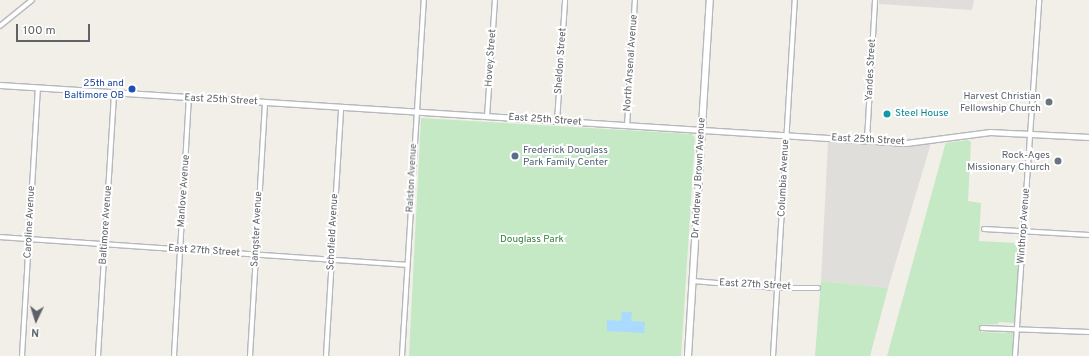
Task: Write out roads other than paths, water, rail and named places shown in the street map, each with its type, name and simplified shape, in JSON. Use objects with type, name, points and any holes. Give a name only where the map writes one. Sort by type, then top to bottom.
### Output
[{"type":"main road","name":"Dr Andrew J Brown Avenue","points":[[688,356],[710,0]]},
{"type":"street","points":[[0,26],[32,0]]},
{"type":"street","name":"Ralston Avenue","points":[[402,356],[424,0]]},
{"type":"street","name":"Hovey Street","points":[[487,117],[495,0]]},
{"type":"street","name":"Sheldon Street","points":[[557,122],[565,0]]},
{"type":"street","name":"North Arsenal Avenue","points":[[627,126],[635,0]]},
{"type":"street","name":"Columbia Avenue","points":[[773,356],[795,0]]},
{"type":"street","name":"Yandes Street","points":[[867,140],[875,0]]},
{"type":"street","name":"Winthrop Avenue","points":[[1015,356],[1039,0]]},
{"type":"street","name":"East 25th Street","points":[[0,85],[557,122],[867,140],[912,142],[990,132],[1089,137]]},
{"type":"street","name":"Caroline Avenue","points":[[22,356],[38,88]]},
{"type":"street","name":"Baltimore Avenue","points":[[98,356],[114,93]]},
{"type":"street","name":"Manlove Avenue","points":[[174,356],[190,98]]},
{"type":"street","name":"Sangster Avenue","points":[[250,356],[265,103]]},
{"type":"street","name":"Schofield Avenue","points":[[326,356],[341,108]]},
{"type":"street","points":[[984,228],[1089,235]]},
{"type":"street","name":"East 27th Street","points":[[0,237],[407,265]]},
{"type":"street","name":"East 27th Street","points":[[693,281],[777,288],[818,288]]},
{"type":"street","points":[[982,328],[1089,332]]},
{"type":"water","points":[[622,312],[632,312],[631,321],[645,322],[644,333],[607,331],[607,320],[621,321]]},
{"type":"place","name":"25th and Baltimore OB","points":[[132,89]]},
{"type":"place","name":"Harvest Christian Fellowship Church","points":[[1049,102]]},
{"type":"place","name":"Steel House","points":[[887,114]]},
{"type":"place","name":"Frederick Douglass Park Family Center","points":[[515,156]]},
{"type":"place","name":"Rock-Ages Missionary Church","points":[[1058,161]]},
{"type":"park label","name":"Douglass Park","points":[[532,240]]}]
